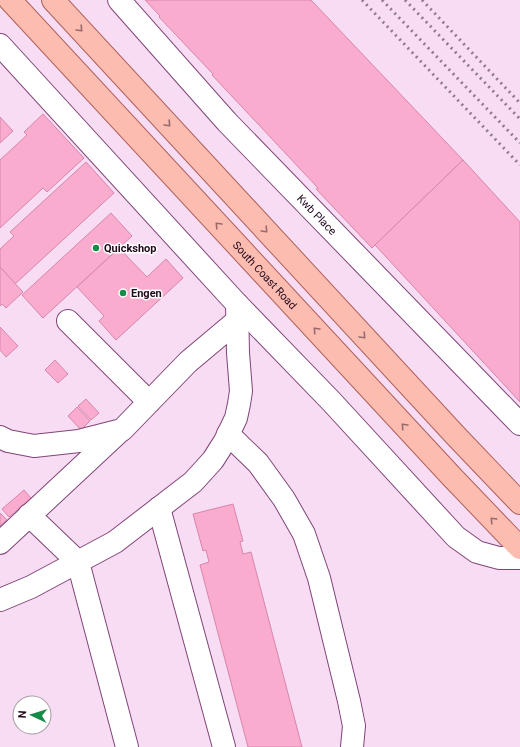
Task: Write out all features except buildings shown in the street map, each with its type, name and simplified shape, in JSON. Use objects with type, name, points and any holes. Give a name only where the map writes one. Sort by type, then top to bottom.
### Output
[{"type":"main road","name":"South Coast Road","points":[[10,0],[452,478],[520,548]]},
{"type":"main road","points":[[53,0],[445,425],[520,503]]},
{"type":"street","name":"Kwb Place","points":[[119,0],[227,122],[520,424]]},
{"type":"street","points":[[0,45],[238,312],[331,401],[456,537],[477,552],[499,558],[520,558]]},
{"type":"street","points":[[0,543],[122,430],[238,312]]},
{"type":"street","points":[[0,600],[31,587],[115,542],[193,482],[213,460],[236,418],[241,391],[238,353],[238,312]]},
{"type":"street","points":[[68,321],[149,402]]},
{"type":"street","points":[[0,437],[8,441],[34,446],[79,441],[122,430]]},
{"type":"street","points":[[228,434],[258,463],[284,499],[304,534],[319,578],[349,701],[354,726],[352,747]]},
{"type":"street","points":[[159,508],[224,747]]},
{"type":"street","points":[[30,515],[78,562],[128,747]]},
{"type":"railway","points":[[362,0],[520,165]]},
{"type":"railway","points":[[382,0],[520,143]]},
{"type":"railway","points":[[405,0],[520,119]]},
{"type":"railway","points":[[422,0],[520,103]]},
{"type":"place","name":"Quickshop","points":[[96,248]]},
{"type":"place","name":"Engen","points":[[123,293]]}]
